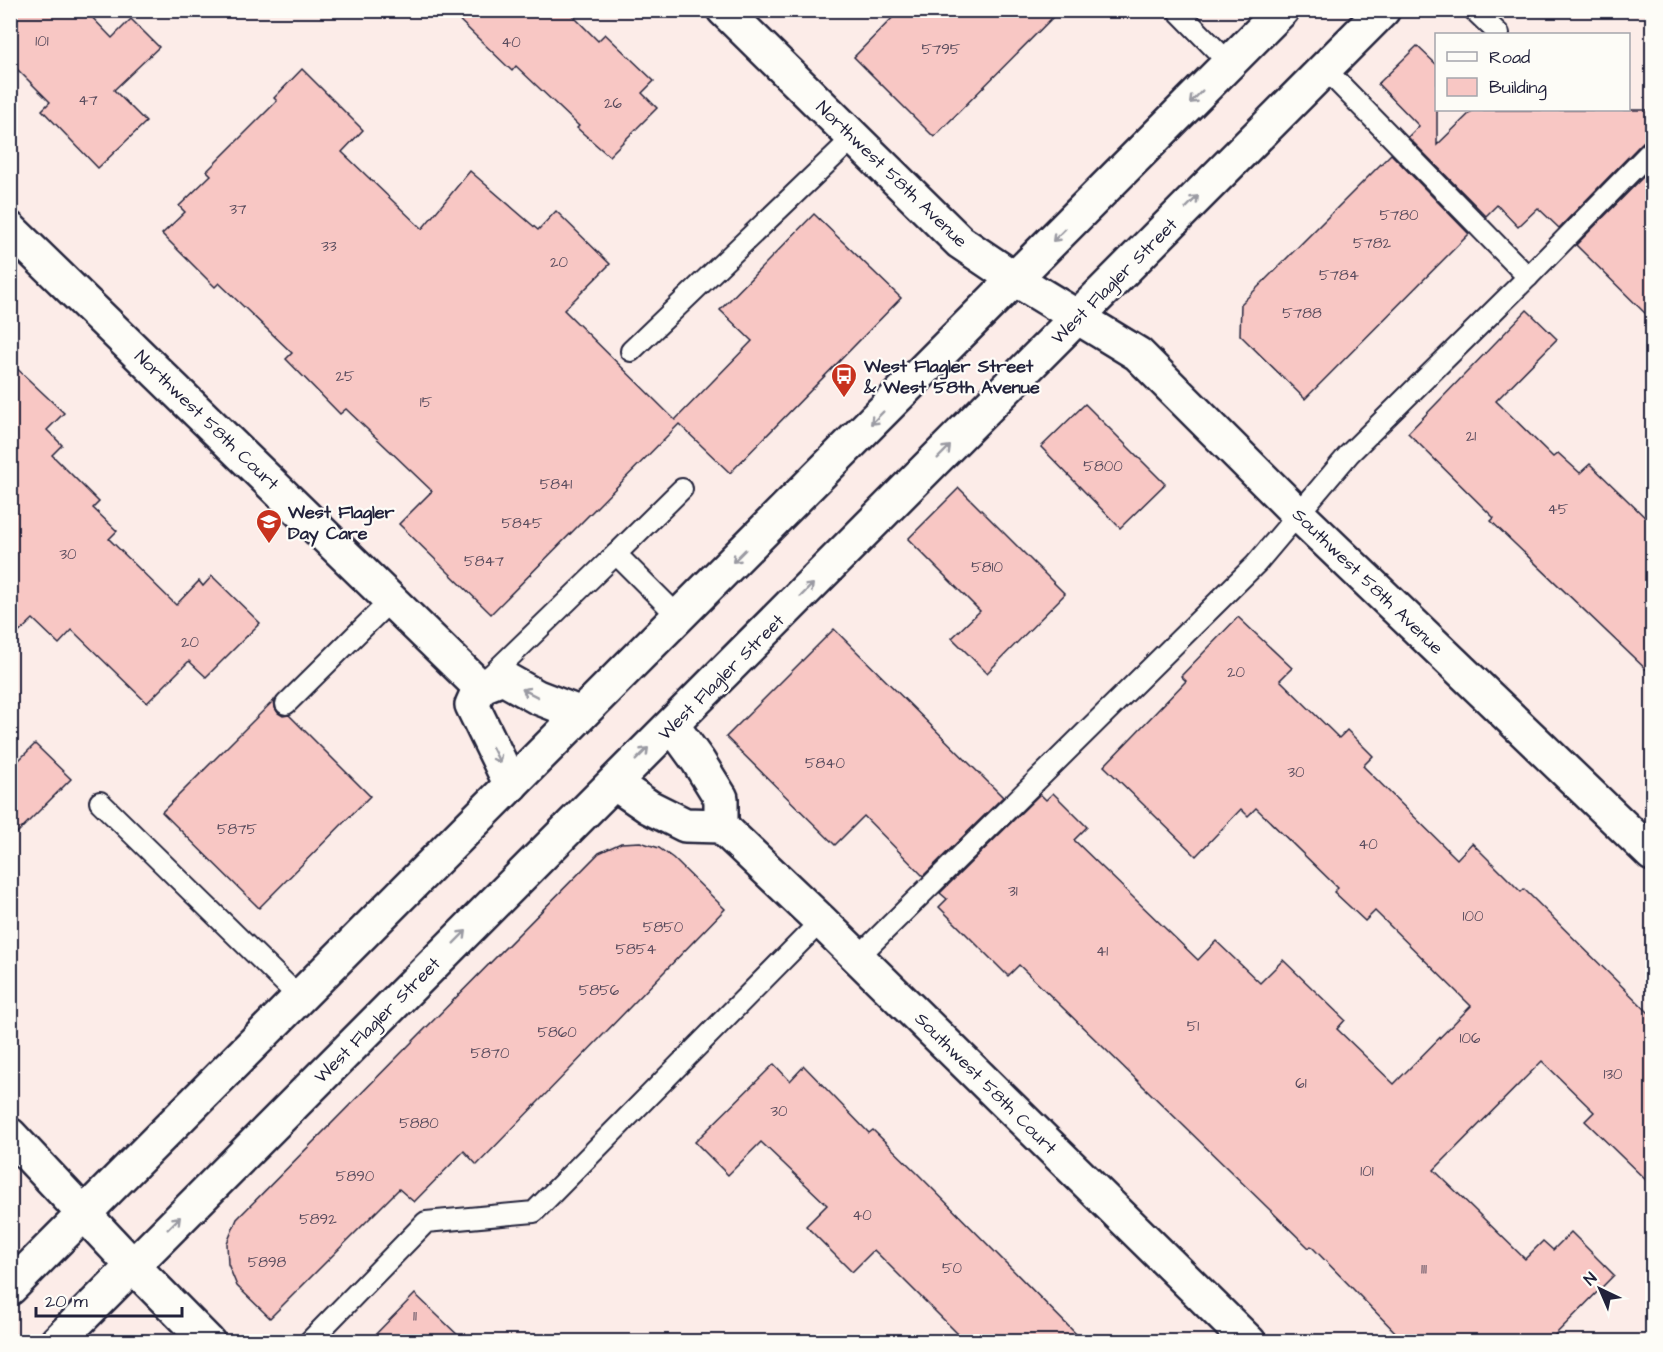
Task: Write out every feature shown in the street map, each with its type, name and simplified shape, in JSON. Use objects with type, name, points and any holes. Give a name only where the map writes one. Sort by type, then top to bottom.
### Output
[{"type":"main road","name":"Northwest 58th Avenue","points":[[724,10],[960,242],[1077,317]]},
{"type":"main road","points":[[10,1288],[1282,10]]},
{"type":"main road","name":"West Flagler Street","points":[[57,1341],[1383,10]]},
{"type":"main road","name":"Northwest 58th Court","points":[[10,229],[480,687]]},
{"type":"main road","name":"Southwest 58th Avenue","points":[[1077,317],[1138,354],[1298,514],[1653,854]]},
{"type":"main road","points":[[511,785],[472,705],[480,687],[503,678],[537,697],[581,714]]},
{"type":"main road","points":[[614,783],[649,807],[685,825],[721,826],[721,798],[672,724]]},
{"type":"main road","name":"Southwest 58th Court","points":[[721,826],[858,957],[1249,1341]]},
{"type":"main road","points":[[10,1135],[132,1265],[208,1341]]},
{"type":"lane","points":[[1177,10],[1229,63]]},
{"type":"lane","points":[[1474,10],[1497,33]]},
{"type":"lane","points":[[1326,69],[1528,277]]},
{"type":"lane","points":[[631,351],[854,137]]},
{"type":"lane","points":[[858,957],[1256,564],[1349,454],[1653,150]]},
{"type":"lane","points":[[480,687],[682,489]]},
{"type":"lane","points":[[616,554],[678,616]]},
{"type":"lane","points":[[286,704],[391,600]]},
{"type":"lane","points":[[100,802],[299,997]]},
{"type":"lane","points":[[309,1341],[426,1222],[534,1212],[821,921]]},
{"type":"building","points":[[10,10],[85,10],[112,38],[131,19],[159,47],[114,90],[146,122],[98,168],[42,110],[50,102],[10,62]]},
{"type":"building","points":[[449,10],[567,10],[598,41],[605,34],[654,81],[642,93],[657,108],[609,156],[577,128],[579,126],[516,66],[512,71]]},
{"type":"building","points":[[900,10],[1060,10],[934,137],[854,57]]},
{"type":"building","points":[[1417,46],[1435,63],[1437,145],[1472,111],[1653,110],[1653,138],[1643,142],[1559,228],[1538,208],[1518,227],[1497,205],[1486,216],[1408,137],[1419,126],[1378,84]]},
{"type":"building","points":[[302,69],[363,130],[342,152],[422,229],[470,171],[538,230],[556,211],[610,264],[564,310],[675,420],[752,341],[720,310],[814,214],[901,298],[730,473],[679,424],[491,614],[399,524],[432,491],[346,409],[340,414],[286,359],[292,353],[219,283],[215,287],[162,234],[185,212],[179,206],[211,175],[207,171],[277,101],[274,98]]},
{"type":"building","points":[[1391,154],[1469,234],[1305,399],[1240,335],[1241,304]]},
{"type":"building","points":[[1653,167],[1653,321],[1576,245]]},
{"type":"building","points":[[1527,310],[1557,339],[1496,401],[1553,457],[1558,453],[1580,473],[1590,464],[1653,525],[1653,676],[1491,521],[1494,518],[1408,433]]},
{"type":"building","points":[[10,362],[64,413],[47,430],[62,445],[52,455],[99,502],[93,508],[117,531],[109,539],[176,605],[199,581],[203,586],[212,576],[260,623],[206,677],[189,661],[147,703],[72,630],[59,644],[33,619],[10,641]]},
{"type":"building","points":[[1085,404],[1165,484],[1120,528],[1041,447]]},
{"type":"building","points":[[959,488],[1065,594],[987,673],[952,638],[980,611],[908,539]]},
{"type":"building","points":[[1238,617],[1292,668],[1280,680],[1339,738],[1347,730],[1373,756],[1363,766],[1457,859],[1472,843],[1521,892],[1524,889],[1653,1017],[1653,1187],[1585,1121],[1594,1112],[1542,1061],[1434,1170],[1525,1259],[1543,1241],[1553,1250],[1571,1232],[1614,1275],[1549,1341],[1404,1341],[1311,1246],[1309,1248],[1019,965],[1008,976],[939,907],[947,899],[940,893],[1040,794],[1046,800],[1053,793],[1087,827],[1074,840],[1198,960],[1216,941],[1260,983],[1283,960],[1345,1020],[1337,1029],[1394,1084],[1471,1006],[1375,911],[1365,921],[1334,892],[1338,888],[1256,808],[1248,816],[1241,809],[1196,856],[1104,766],[1186,681],[1181,676]]},
{"type":"building","points":[[834,629],[1003,797],[923,876],[864,816],[835,845],[726,737]]},
{"type":"building","points":[[274,700],[278,713],[283,716],[289,715],[370,796],[259,908],[162,812]]},
{"type":"building","points":[[35,744],[71,779],[10,840],[10,769]]},
{"type":"building","points":[[640,842],[659,848],[673,858],[725,909],[477,1165],[464,1151],[414,1202],[399,1189],[270,1318],[237,1286],[228,1264],[227,1243],[237,1219],[599,853],[621,843]]},
{"type":"building","points":[[774,1064],[790,1081],[804,1066],[869,1133],[873,1130],[917,1173],[1083,1341],[965,1341],[874,1250],[852,1272],[806,1226],[827,1205],[761,1142],[728,1175],[695,1142]]},
{"type":"building","points":[[415,1294],[464,1341],[369,1341]]},
{"type":"place","name":"West Flagler Street & West 58th Avenue","points":[[844,399]]},
{"type":"place","name":"West Flagler Day Care","points":[[269,545]]}]
